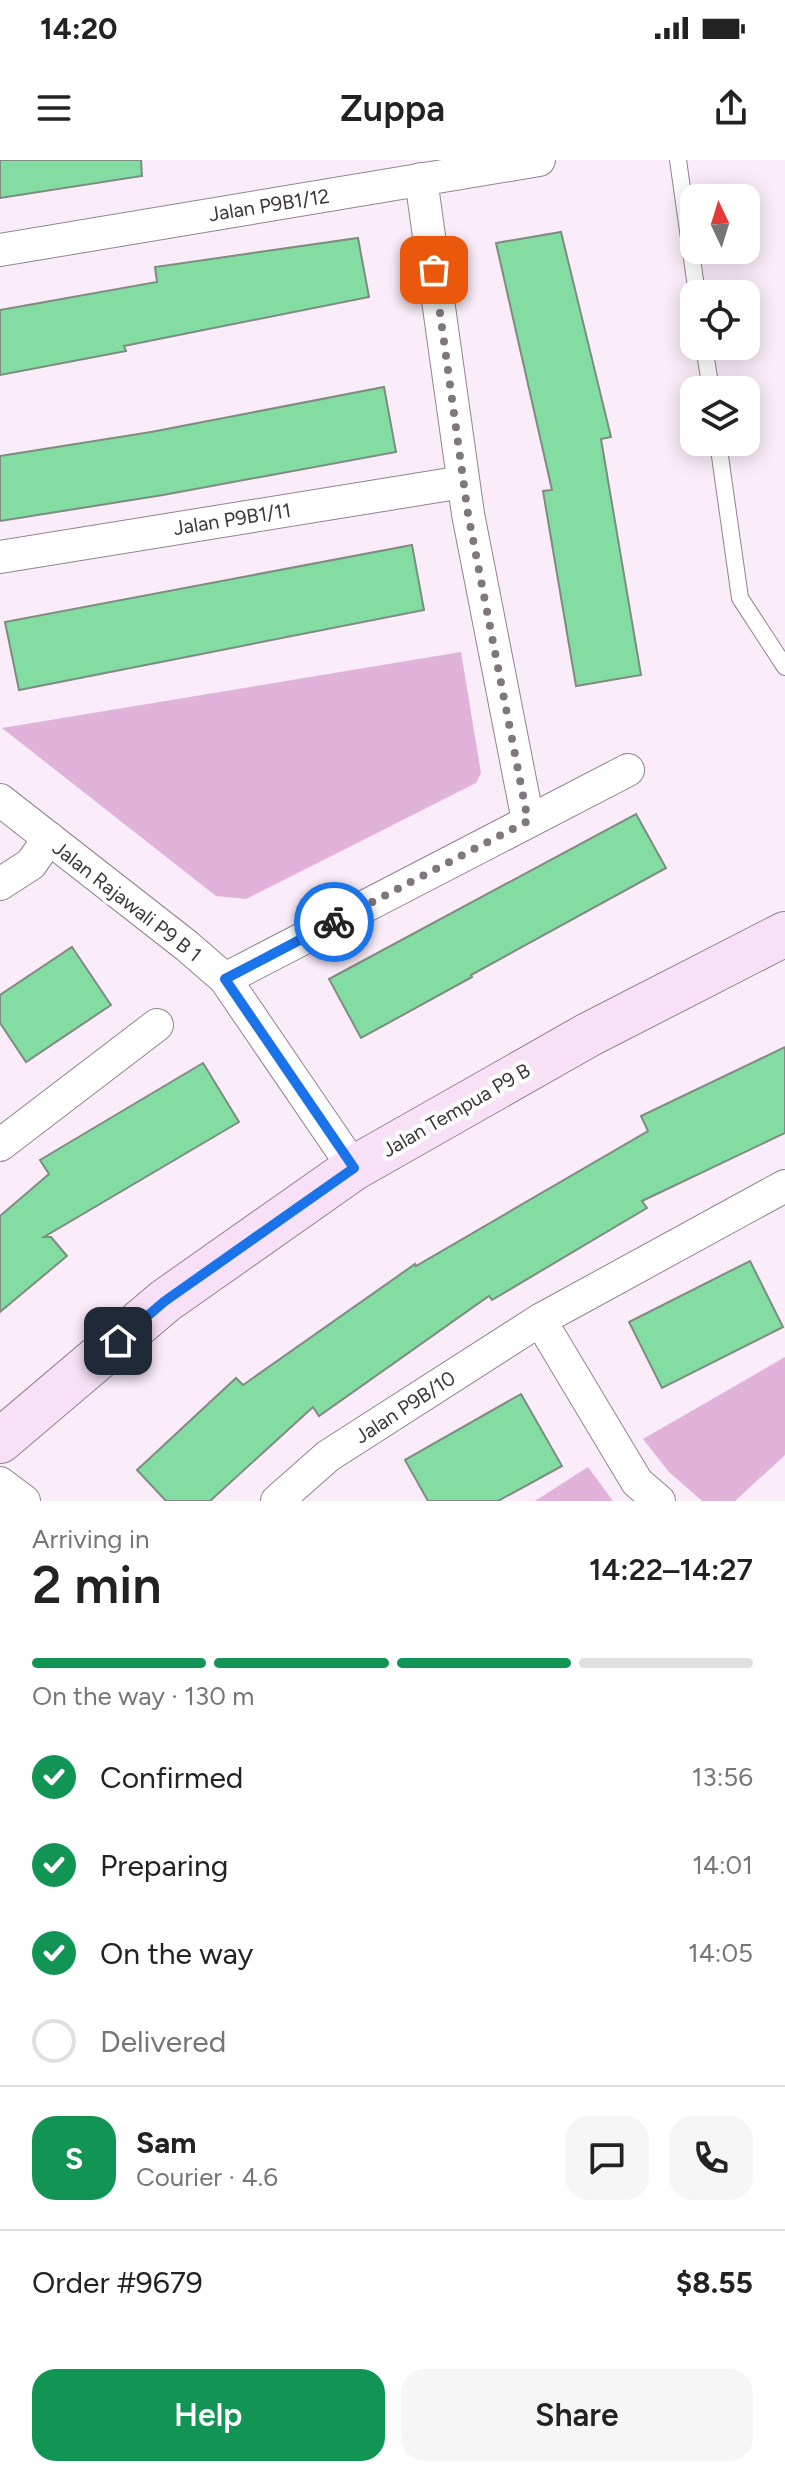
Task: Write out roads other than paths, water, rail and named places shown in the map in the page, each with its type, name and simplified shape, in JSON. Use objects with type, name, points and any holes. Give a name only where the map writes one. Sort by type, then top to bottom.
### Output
[{"type":"street","name":"Jalan P9B1/12","points":[[0,250],[539,160]]},
{"type":"street","points":[[421,179],[463,482],[528,821]]},
{"type":"street","name":"Jalan P9B1/11","points":[[0,557],[463,482]]},
{"type":"street","points":[[225,979],[628,770]]},
{"type":"street","name":"Jalan Rajawali P9 B 1","points":[[0,800],[225,979],[354,1168]]},
{"type":"street","points":[[0,884],[31,864],[49,838]]},
{"type":"street","name":"Jalan Tempua P9 B","points":[[0,1441],[165,1301],[354,1168],[588,1035],[785,934]]},
{"type":"street","points":[[2,1139],[157,1025]]},
{"type":"street","name":"Jalan P9B/10","points":[[277,1501],[328,1456],[540,1320],[785,1186]]},
{"type":"street","points":[[540,1320],[637,1482],[659,1501]]},
{"type":"street","points":[[0,1483],[24,1501]]},
{"type":"lane","points":[[678,160],[695,280]]},
{"type":"lane","points":[[720,456],[740,598],[785,667]]}]
